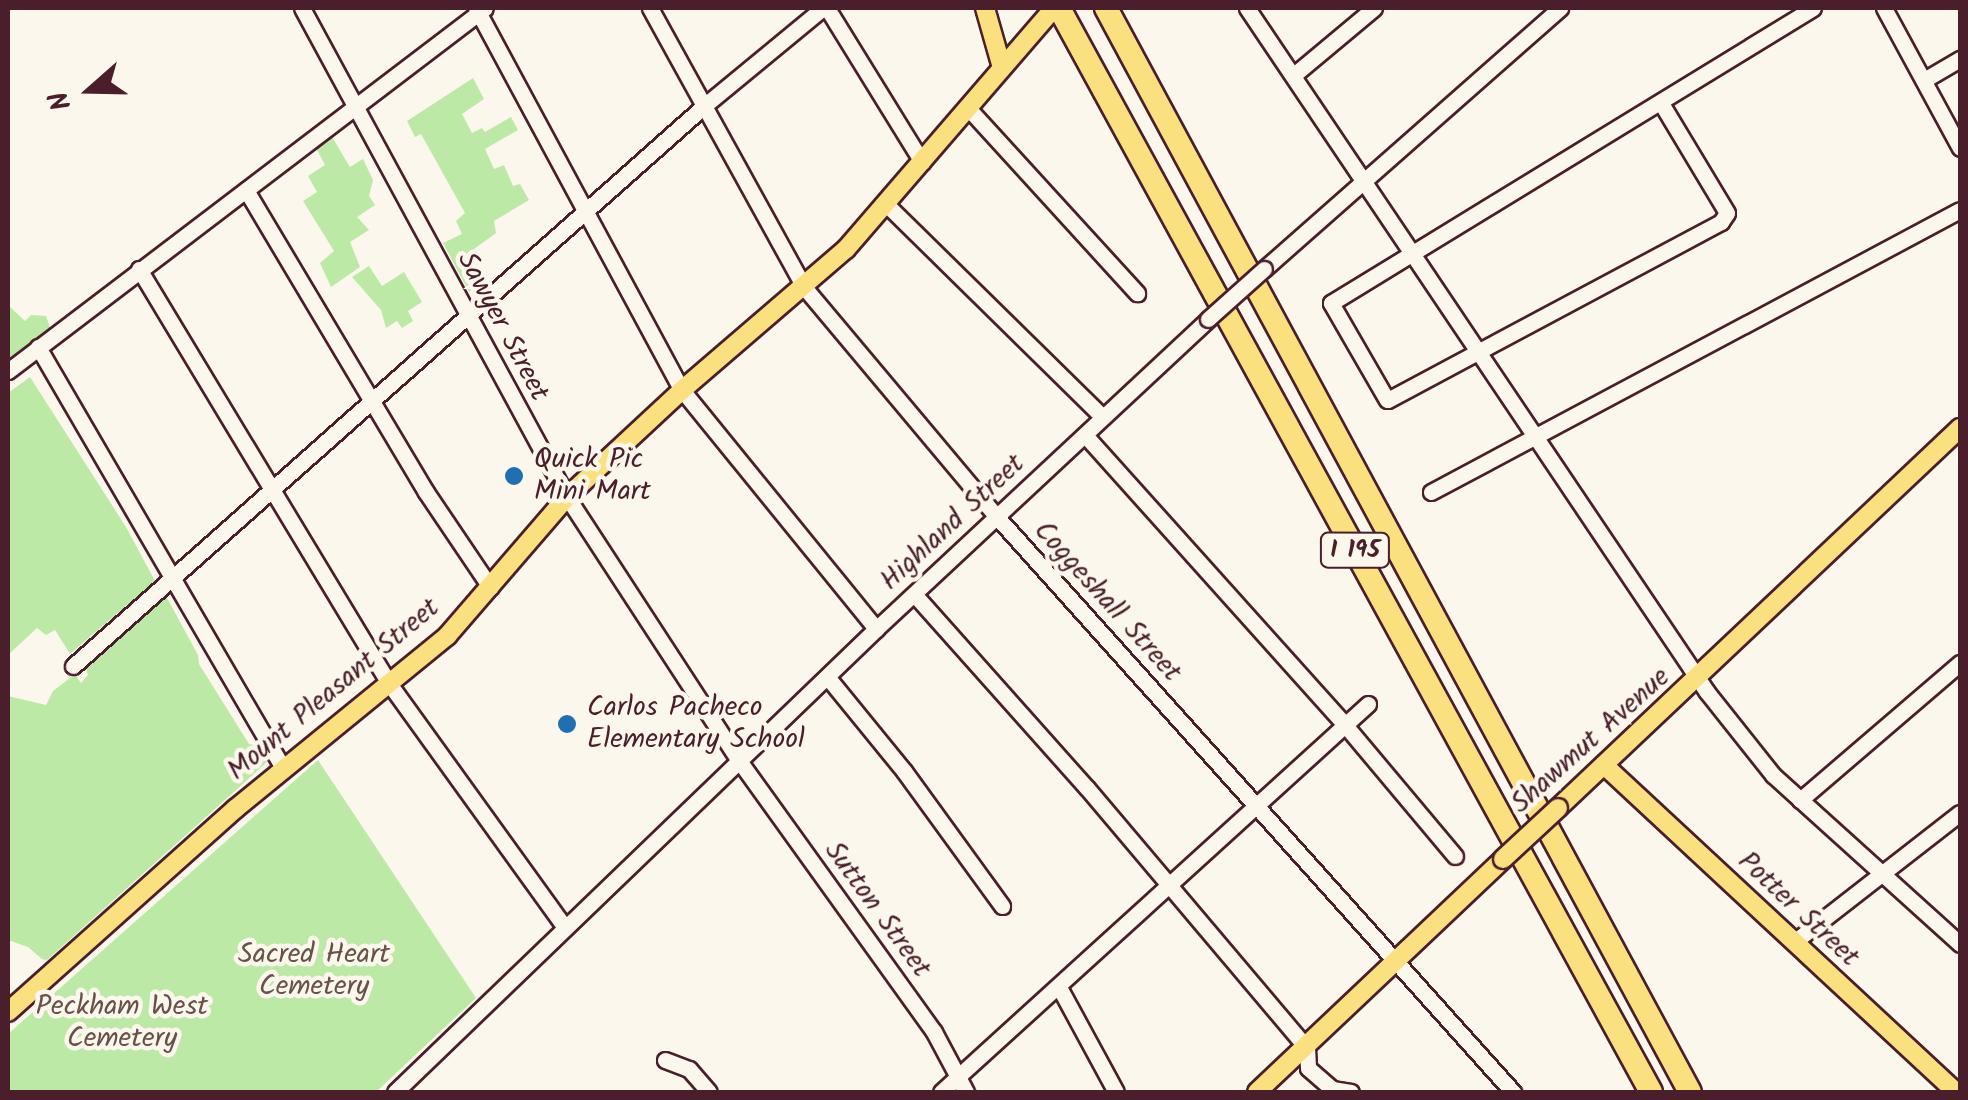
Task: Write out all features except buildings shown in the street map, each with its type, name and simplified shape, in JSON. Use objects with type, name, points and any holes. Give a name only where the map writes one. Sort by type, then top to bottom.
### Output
[{"type":"highway","name":"I 195","points":[[1056,8],[1651,1092]]},
{"type":"highway","name":"I 195","points":[[1106,8],[1690,1092]]},
{"type":"main road","points":[[986,8],[1002,64]]},
{"type":"main road","name":"Mount Pleasant Street","points":[[8,1012],[283,768],[446,636],[512,556],[568,498],[682,390],[804,287],[886,204],[1026,36],[1056,8]]},
{"type":"main road","name":"Shawmut Avenue","points":[[1257,1092],[1698,681],[1960,428]]},
{"type":"main road","name":"Potter Street","points":[[1604,766],[1956,1092]]},
{"type":"street","name":"Sawyer Street","points":[[302,8],[568,498],[740,762]]},
{"type":"street","points":[[73,666],[466,314],[585,214],[704,106],[825,8],[922,162]]},
{"type":"street","points":[[1247,8],[1295,74],[1698,681],[1754,754],[1960,944]]},
{"type":"street","points":[[1295,74],[1374,8]]},
{"type":"street","name":"Highland Street","points":[[395,1092],[876,629],[1103,417],[1560,8]]},
{"type":"street","points":[[1661,103],[1726,213],[1721,222],[1388,400],[1331,303],[1813,8]]},
{"type":"street","points":[[1884,8],[1960,148]]},
{"type":"street","points":[[8,372],[480,9],[585,214],[682,390],[876,629]]},
{"type":"street","name":"Coggeshall Street","points":[[655,10],[804,287],[997,516],[1513,1092]]},
{"type":"street","points":[[1924,80],[1960,58]]},
{"type":"street","points":[[968,108],[1137,293]]},
{"type":"street","points":[[246,190],[426,492],[490,587]]},
{"type":"street","points":[[886,204],[1103,417]]},
{"type":"street","points":[[1431,492],[1960,210]]},
{"type":"street","points":[[139,269],[388,682],[565,927]]},
{"type":"street","points":[[38,346],[283,768]]},
{"type":"street","points":[[1084,435],[1345,725],[1455,856]]},
{"type":"street","points":[[914,594],[1170,885],[1306,1048],[1308,1068],[1319,1080],[1352,1092]]},
{"type":"street","points":[[1800,800],[1960,662]]},
{"type":"street","points":[[829,678],[904,771],[1002,906]]},
{"type":"street","points":[[941,1092],[962,1085],[1059,987],[1368,704]]},
{"type":"street","name":"Sutton Street","points":[[740,762],[934,1032],[962,1085]]},
{"type":"street","points":[[1794,942],[1960,813]]},
{"type":"street","points":[[1059,987],[1116,1092]]},
{"type":"street","points":[[664,1060],[689,1070],[709,1092]]},
{"type":"green space","points":[[473,78],[484,99],[462,114],[472,133],[482,128],[485,132],[511,117],[518,130],[485,149],[494,169],[504,165],[513,186],[520,184],[529,200],[494,221],[496,233],[470,252],[483,278],[469,292],[443,243],[462,234],[456,221],[465,213],[421,134],[415,137],[407,121]]},
{"type":"green space","points":[[332,137],[350,167],[363,159],[373,180],[369,196],[375,205],[357,217],[369,230],[350,242],[360,267],[331,287],[320,263],[334,251],[303,201],[317,192],[308,176],[325,165],[316,148]]},
{"type":"green space","points":[[369,266],[382,286],[404,272],[422,302],[408,311],[413,321],[402,328],[397,321],[386,328],[381,310],[352,277]]},
{"type":"green space","points":[[8,305],[25,321],[31,315],[46,316],[51,330],[8,364]]},
{"type":"green space","points":[[30,377],[126,527],[155,581],[70,654],[55,630],[46,635],[37,628],[8,655],[8,393]]},
{"type":"green space","points":[[166,596],[198,655],[199,664],[249,744],[263,747],[267,762],[47,960],[42,959],[28,947],[8,940],[8,696],[46,705],[53,691],[75,674],[81,683],[88,675],[85,666]]},
{"type":"green space","name":"Sacred Heart Cemetery","points":[[318,760],[476,998],[376,1092],[8,1092],[8,1034]]},
{"type":"place","name":"Quick Pic Mini Mart","points":[[514,476]]},
{"type":"place","name":"Carlos Pacheco Elementary School","points":[[567,724]]},
{"type":"park label","name":"Peckham West Cemetery","points":[[122,1023]]}]
